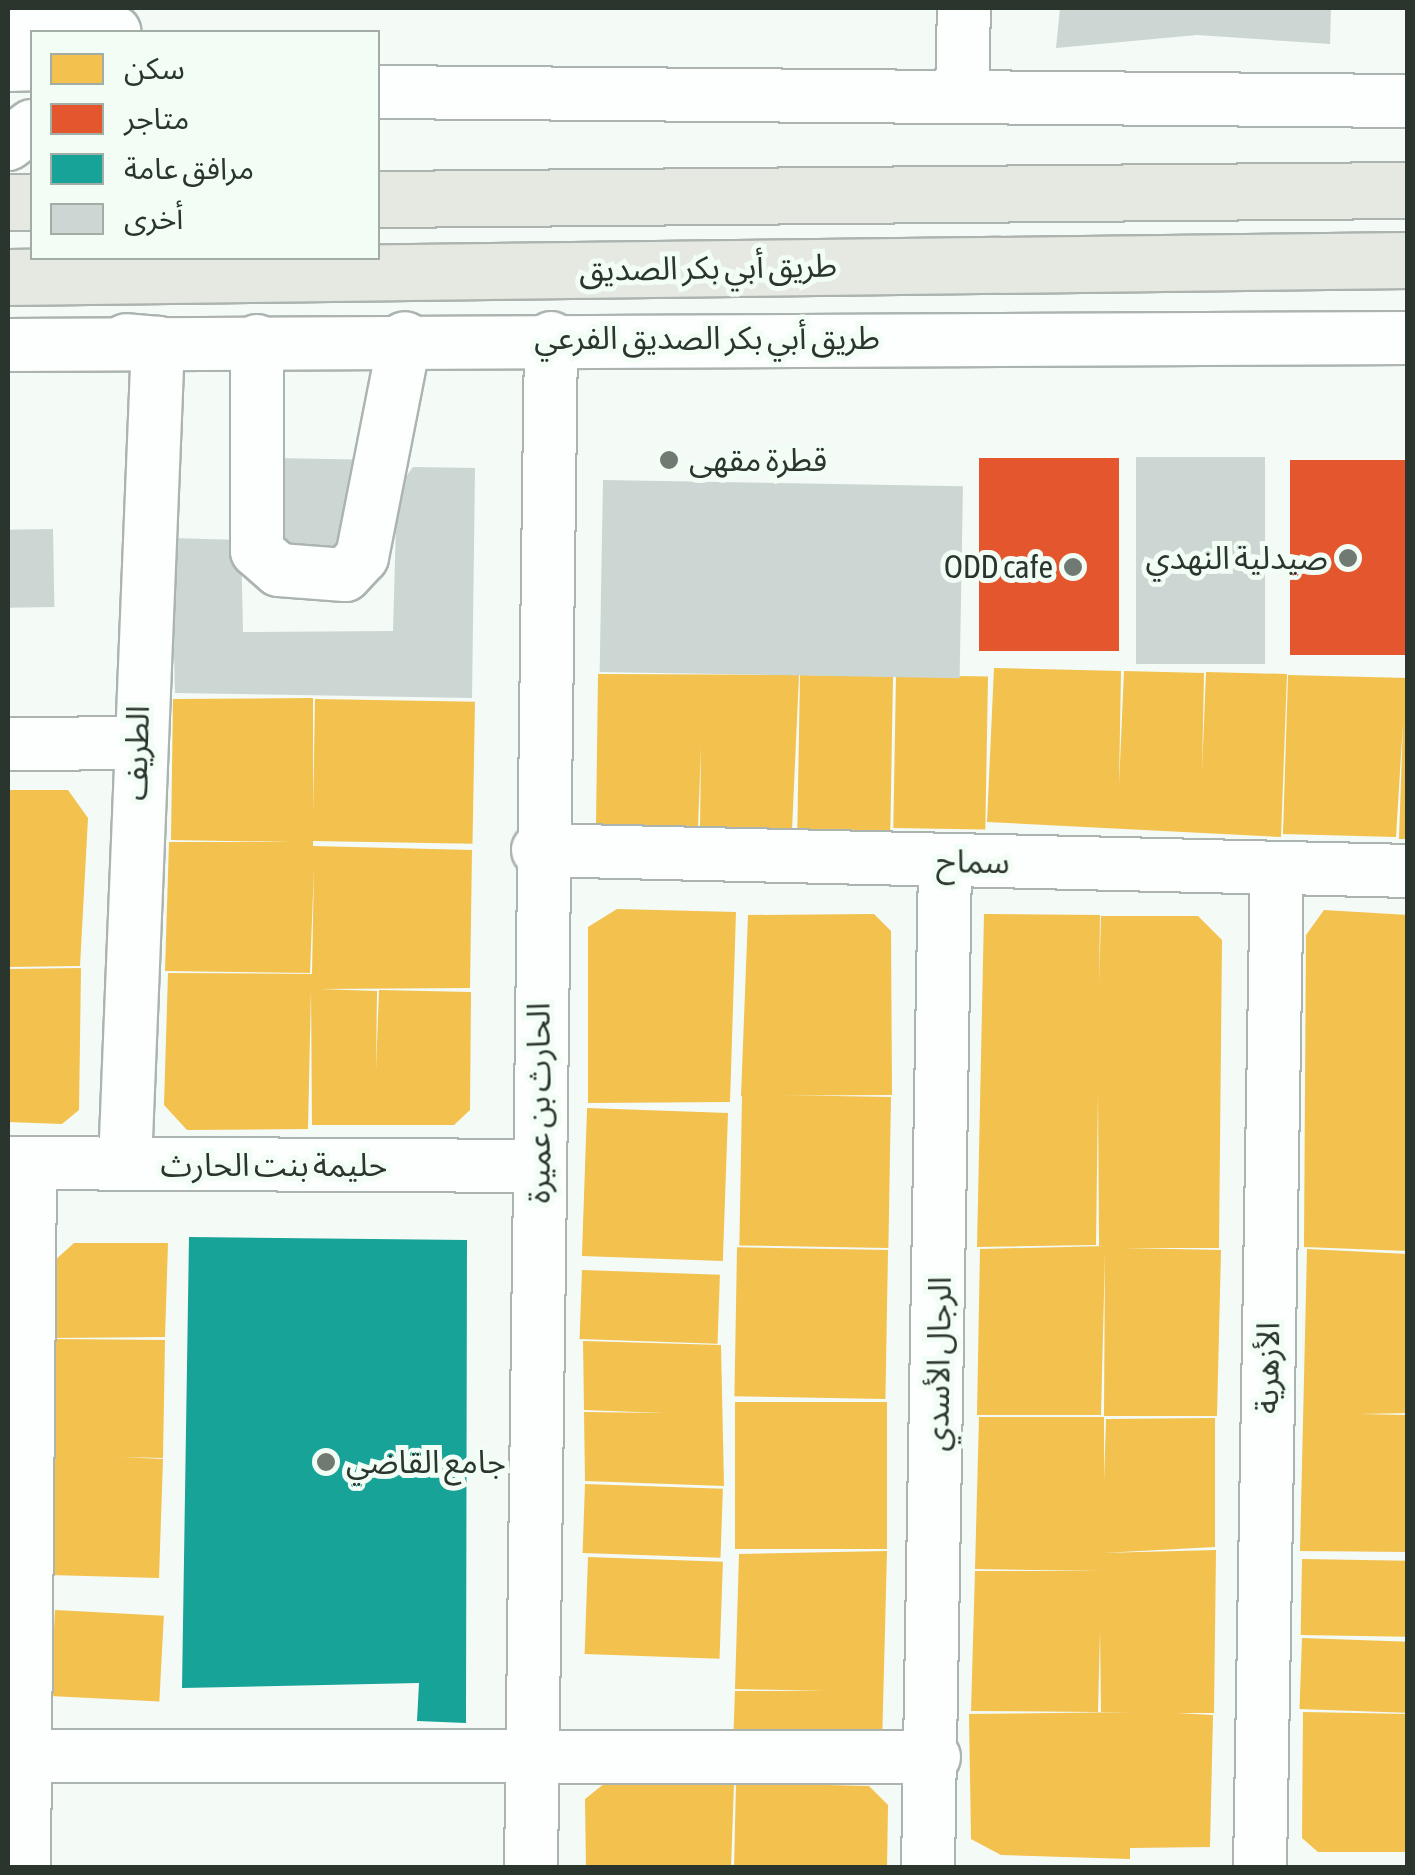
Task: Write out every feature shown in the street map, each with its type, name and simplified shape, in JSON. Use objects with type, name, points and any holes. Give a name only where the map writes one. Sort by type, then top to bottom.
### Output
[{"type":"main road","points":[[380,199],[1408,190]]},
{"type":"main road","name":"طريق أبي بكر الصديق","points":[[8,277],[1408,260]]},
{"type":"street","points":[[962,93],[964,8]]},
{"type":"street","points":[[8,22],[94,30]]},
{"type":"street","points":[[380,92],[962,93],[1408,100]]},
{"type":"street","points":[[8,144],[30,128]]},
{"type":"street","points":[[8,316],[17,328],[158,343]]},
{"type":"street","points":[[257,342],[258,551],[279,570],[344,574],[362,557],[405,338]]},
{"type":"street","name":"طريق أبي بكر الصديق الفرعي","points":[[8,345],[405,338],[1408,338]]},
{"type":"street","name":"الحارث بن عميرة","points":[[532,1868],[540,1166],[538,850],[551,338]]},
{"type":"street","name":"الطريف","points":[[126,1164],[136,743],[158,343]]},
{"type":"street","points":[[8,744],[136,743]]},
{"type":"street","name":"سماح","points":[[538,850],[1408,871]]},
{"type":"street","name":"الرجال الأسدي","points":[[928,1868],[934,1757],[945,861]]},
{"type":"street","name":"الأزهرية","points":[[1260,1868],[1277,868]]},
{"type":"street","points":[[19,1163],[27,1756],[24,1868]]},
{"type":"street","name":"حليمة بنت الحارث","points":[[19,1163],[540,1166]]},
{"type":"street","points":[[27,1756],[934,1757]]},
{"type":"building: سكن","points":[[994,668],[1121,671],[1119,786],[1124,671],[1204,673],[1202,773],[1206,672],[1287,674],[1281,837],[987,822]]},
{"type":"building: سكن","points":[[598,674],[799,675],[792,830],[700,828],[701,746],[698,827],[596,827]]},
{"type":"building: سكن","points":[[800,675],[893,677],[890,831],[797,829]]},
{"type":"building: سكن","points":[[896,675],[988,677],[985,830],[893,828]]},
{"type":"building: سكن","points":[[1288,675],[1408,678],[1408,839],[1399,839],[1403,722],[1396,837],[1283,834]]},
{"type":"building: سكن","points":[[313,698],[313,846],[472,850],[470,988],[319,989],[377,991],[376,1071],[379,990],[471,992],[470,1110],[454,1125],[312,1125],[311,988],[308,1129],[187,1130],[164,1105],[168,973],[312,974],[314,866],[310,973],[165,971],[169,842],[292,842],[171,840],[173,699]]},
{"type":"building: سكن","points":[[315,699],[475,702],[472,844],[313,841]]},
{"type":"building: سكن","points":[[8,790],[68,790],[88,818],[80,966],[8,967]]},
{"type":"building: سكن","points":[[617,909],[736,912],[730,1102],[588,1103],[588,927]]},
{"type":"building: سكن","points":[[1324,910],[1408,915],[1408,1251],[1304,1247],[1306,935]]},
{"type":"building: سكن","points":[[874,914],[891,931],[892,1095],[741,1096],[748,915]]},
{"type":"building: سكن","points":[[984,914],[1100,915],[1099,986],[1101,916],[1198,916],[1222,940],[1219,1248],[1123,1248],[1221,1250],[1217,1416],[1104,1416],[1105,1253],[1101,1415],[977,1415],[980,1249],[1107,1246],[1099,1246],[1098,1092],[1096,1245],[977,1247]]},
{"type":"building: سكن","points":[[81,968],[79,1110],[62,1124],[8,1122],[8,969]]},
{"type":"building: سكن","points":[[742,1094],[891,1097],[888,1248],[739,1245]]},
{"type":"building: سكن","points":[[587,1108],[728,1113],[723,1261],[582,1256]]},
{"type":"building: سكن","points":[[74,1243],[168,1243],[165,1337],[52,1338],[53,1262]]},
{"type":"building: سكن","points":[[737,1247],[888,1250],[885,1399],[734,1396]]},
{"type":"building: سكن","points":[[1307,1249],[1408,1254],[1408,1413],[1359,1414],[1408,1415],[1408,1552],[1300,1551]]},
{"type":"building: سكن","points":[[582,1270],[720,1275],[718,1344],[580,1339]]},
{"type":"building: سكن","points":[[51,1339],[165,1340],[163,1458],[122,1457],[163,1459],[159,1578],[50,1575]]},
{"type":"building: سكن","points":[[583,1341],[721,1345],[724,1486],[585,1481],[584,1412],[666,1413],[584,1410]]},
{"type":"building: سكن","points":[[735,1402],[887,1402],[887,1549],[735,1549]]},
{"type":"building: سكن","points":[[979,1417],[1104,1417],[1104,1482],[1106,1419],[1215,1418],[1215,1547],[1102,1553],[1216,1550],[1214,1713],[1177,1713],[1213,1715],[1210,1847],[1130,1848],[1130,1859],[1001,1855],[971,1839],[969,1714],[1134,1712],[1101,1712],[1100,1630],[1098,1712],[971,1711],[975,1571],[1102,1571],[975,1569]]},
{"type":"building: سكن","points":[[585,1484],[723,1489],[721,1558],[583,1553]]},
{"type":"building: سكن","points":[[887,1551],[882,1746],[733,1746],[735,1691],[824,1691],[735,1689],[739,1554]]},
{"type":"building: سكن","points":[[588,1557],[723,1562],[720,1659],[585,1654]]},
{"type":"building: سكن","points":[[1302,1559],[1408,1561],[1407,1637],[1301,1635]]},
{"type":"building: سكن","points":[[55,1610],[164,1616],[159,1702],[50,1696]]},
{"type":"building: سكن","points":[[1302,1638],[1408,1642],[1405,1713],[1300,1709]]},
{"type":"building: سكن","points":[[1303,1712],[1408,1714],[1408,1852],[1318,1852],[1302,1838]]},
{"type":"building: سكن","points":[[610,1779],[734,1783],[731,1868],[586,1868],[585,1799]]},
{"type":"building: سكن","points":[[736,1783],[869,1786],[888,1805],[887,1868],[734,1868]]},
{"type":"building: متاجر","points":[[979,458],[1119,458],[1119,651],[979,651]]},
{"type":"building: متاجر","name":"صيدلية النهدي","points":[[1290,460],[1408,460],[1408,655],[1290,655]]},
{"type":"building: مرافق عامة","name":"جامع القاضي","points":[[189,1237],[467,1240],[466,1723],[417,1721],[419,1683],[182,1688]]},
{"type":"building: أخرى","points":[[1060,8],[1331,8],[1330,44],[1197,35],[1056,48]]},
{"type":"building: أخرى","points":[[1136,457],[1265,457],[1265,664],[1136,664]]},
{"type":"building: أخرى","points":[[273,458],[358,459],[356,546],[271,545]]},
{"type":"building: أخرى","points":[[413,467],[475,468],[472,698],[175,693],[171,538],[241,540],[243,632],[393,631],[397,489]]},
{"type":"building: أخرى","points":[[603,480],[963,486],[960,678],[600,672]]},
{"type":"building: أخرى","points":[[53,529],[54,607],[9,608],[8,530]]},
{"type":"place","name":"قطرة مقهى","points":[[669,460]]},
{"type":"place","name":"صيدلية النهدي","points":[[1348,558]]},
{"type":"place","name":"ODD cafe","points":[[1073,567]]},
{"type":"place","name":"جامع القاضي","points":[[326,1462]]}]
